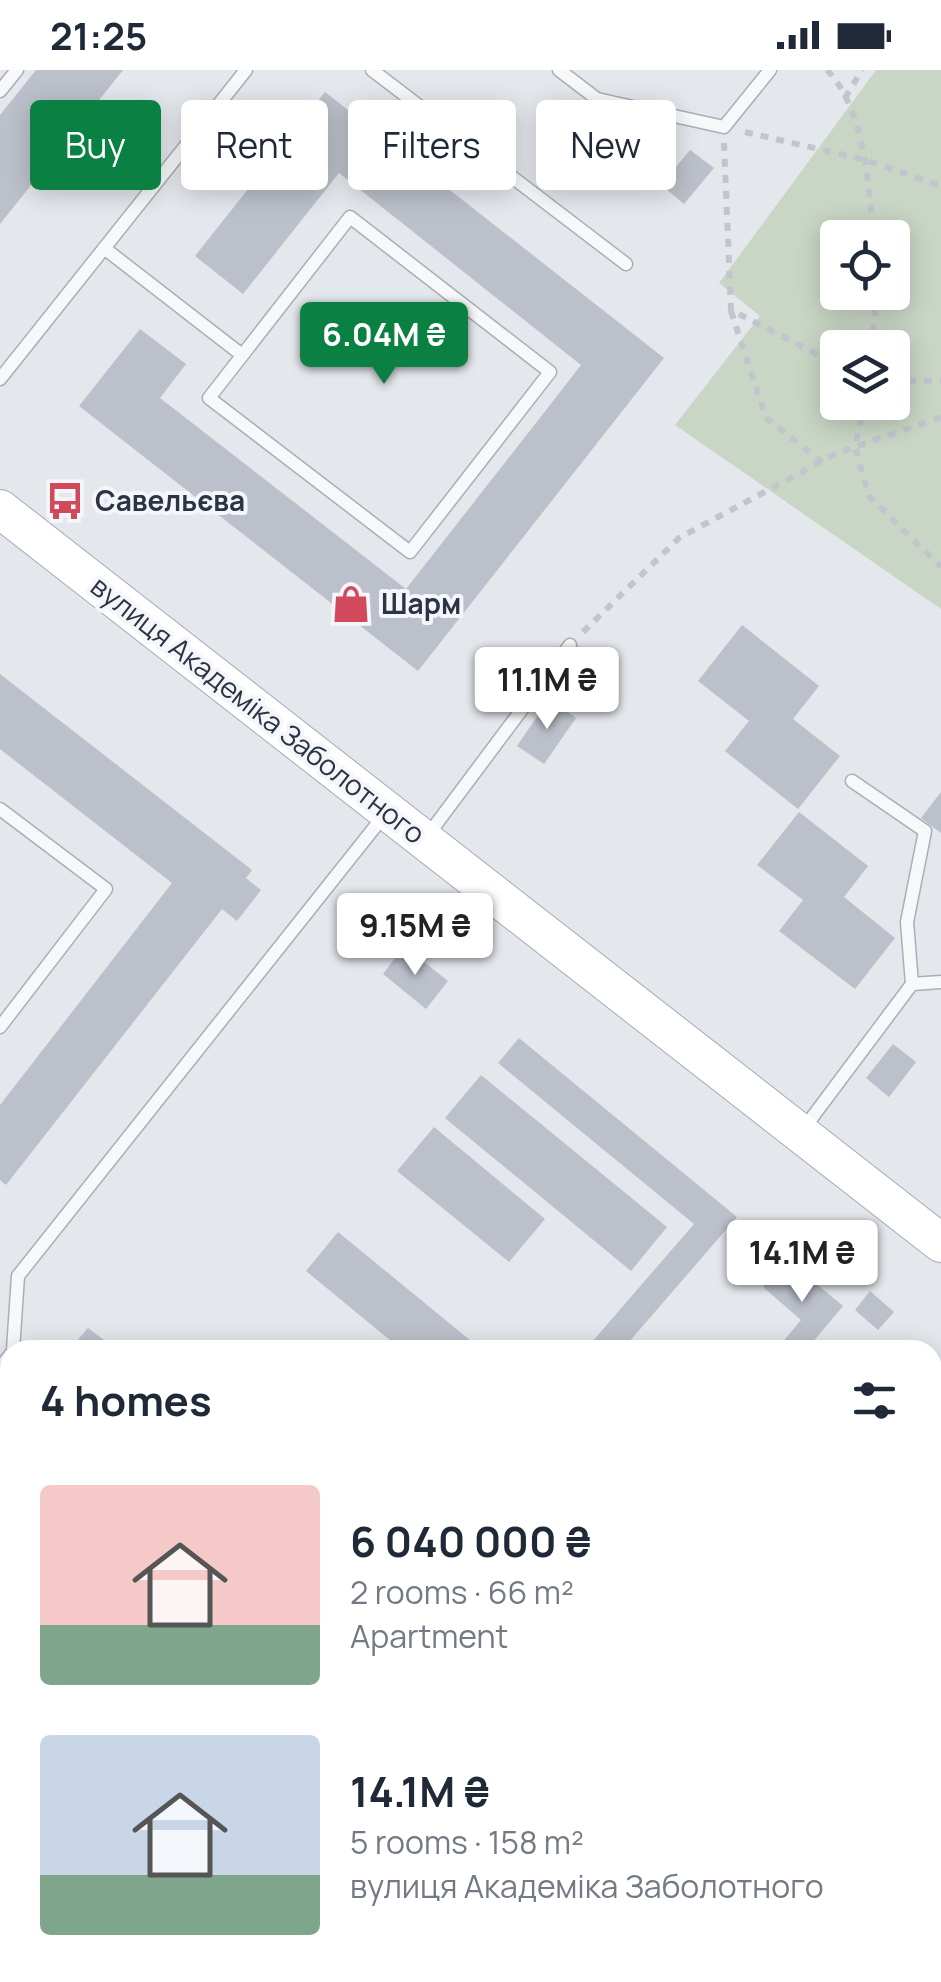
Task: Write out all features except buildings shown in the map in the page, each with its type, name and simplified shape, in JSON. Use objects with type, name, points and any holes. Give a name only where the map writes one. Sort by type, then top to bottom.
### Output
[{"type":"main road","name":"вулиця Академіка Заболотного","points":[[0,508],[941,1243]]},
{"type":"lane","points":[[0,91],[17,70]]},
{"type":"lane","points":[[0,379],[246,70]]},
{"type":"lane","points":[[372,70],[626,264]]},
{"type":"lane","points":[[559,70],[598,99],[724,127],[770,70]]},
{"type":"lane","points":[[350,217],[550,372],[410,552],[210,398],[242,355],[350,217]]},
{"type":"lane","points":[[104,248],[242,355]]},
{"type":"lane","points":[[424,840],[570,645]]},
{"type":"lane","points":[[801,1133],[912,984],[907,922],[925,832],[852,781]]},
{"type":"lane","points":[[0,808],[106,889],[0,1027]]},
{"type":"lane","points":[[15,1340],[18,1276],[388,811]]},
{"type":"lane","points":[[912,984],[941,982]]},
{"type":"path","points":[[827,70],[839,82],[866,160],[871,220]]},
{"type":"path","points":[[845,99],[862,70]]},
{"type":"path","points":[[822,462],[766,418],[731,310],[724,127],[866,160],[941,186]]},
{"type":"path","points":[[731,310],[820,356]]},
{"type":"path","points":[[910,381],[941,381]]},
{"type":"path","points":[[570,645],[679,538],[822,462],[941,418]]},
{"type":"path","points":[[861,420],[855,447],[868,496],[941,567]]},
{"type":"green space","points":[[876,70],[941,70],[941,609],[675,425],[760,316],[719,283]]},
{"type":"place","name":"Савельєва","points":[[65,501]]},
{"type":"place","name":"Шарм","points":[[351,604]]}]
